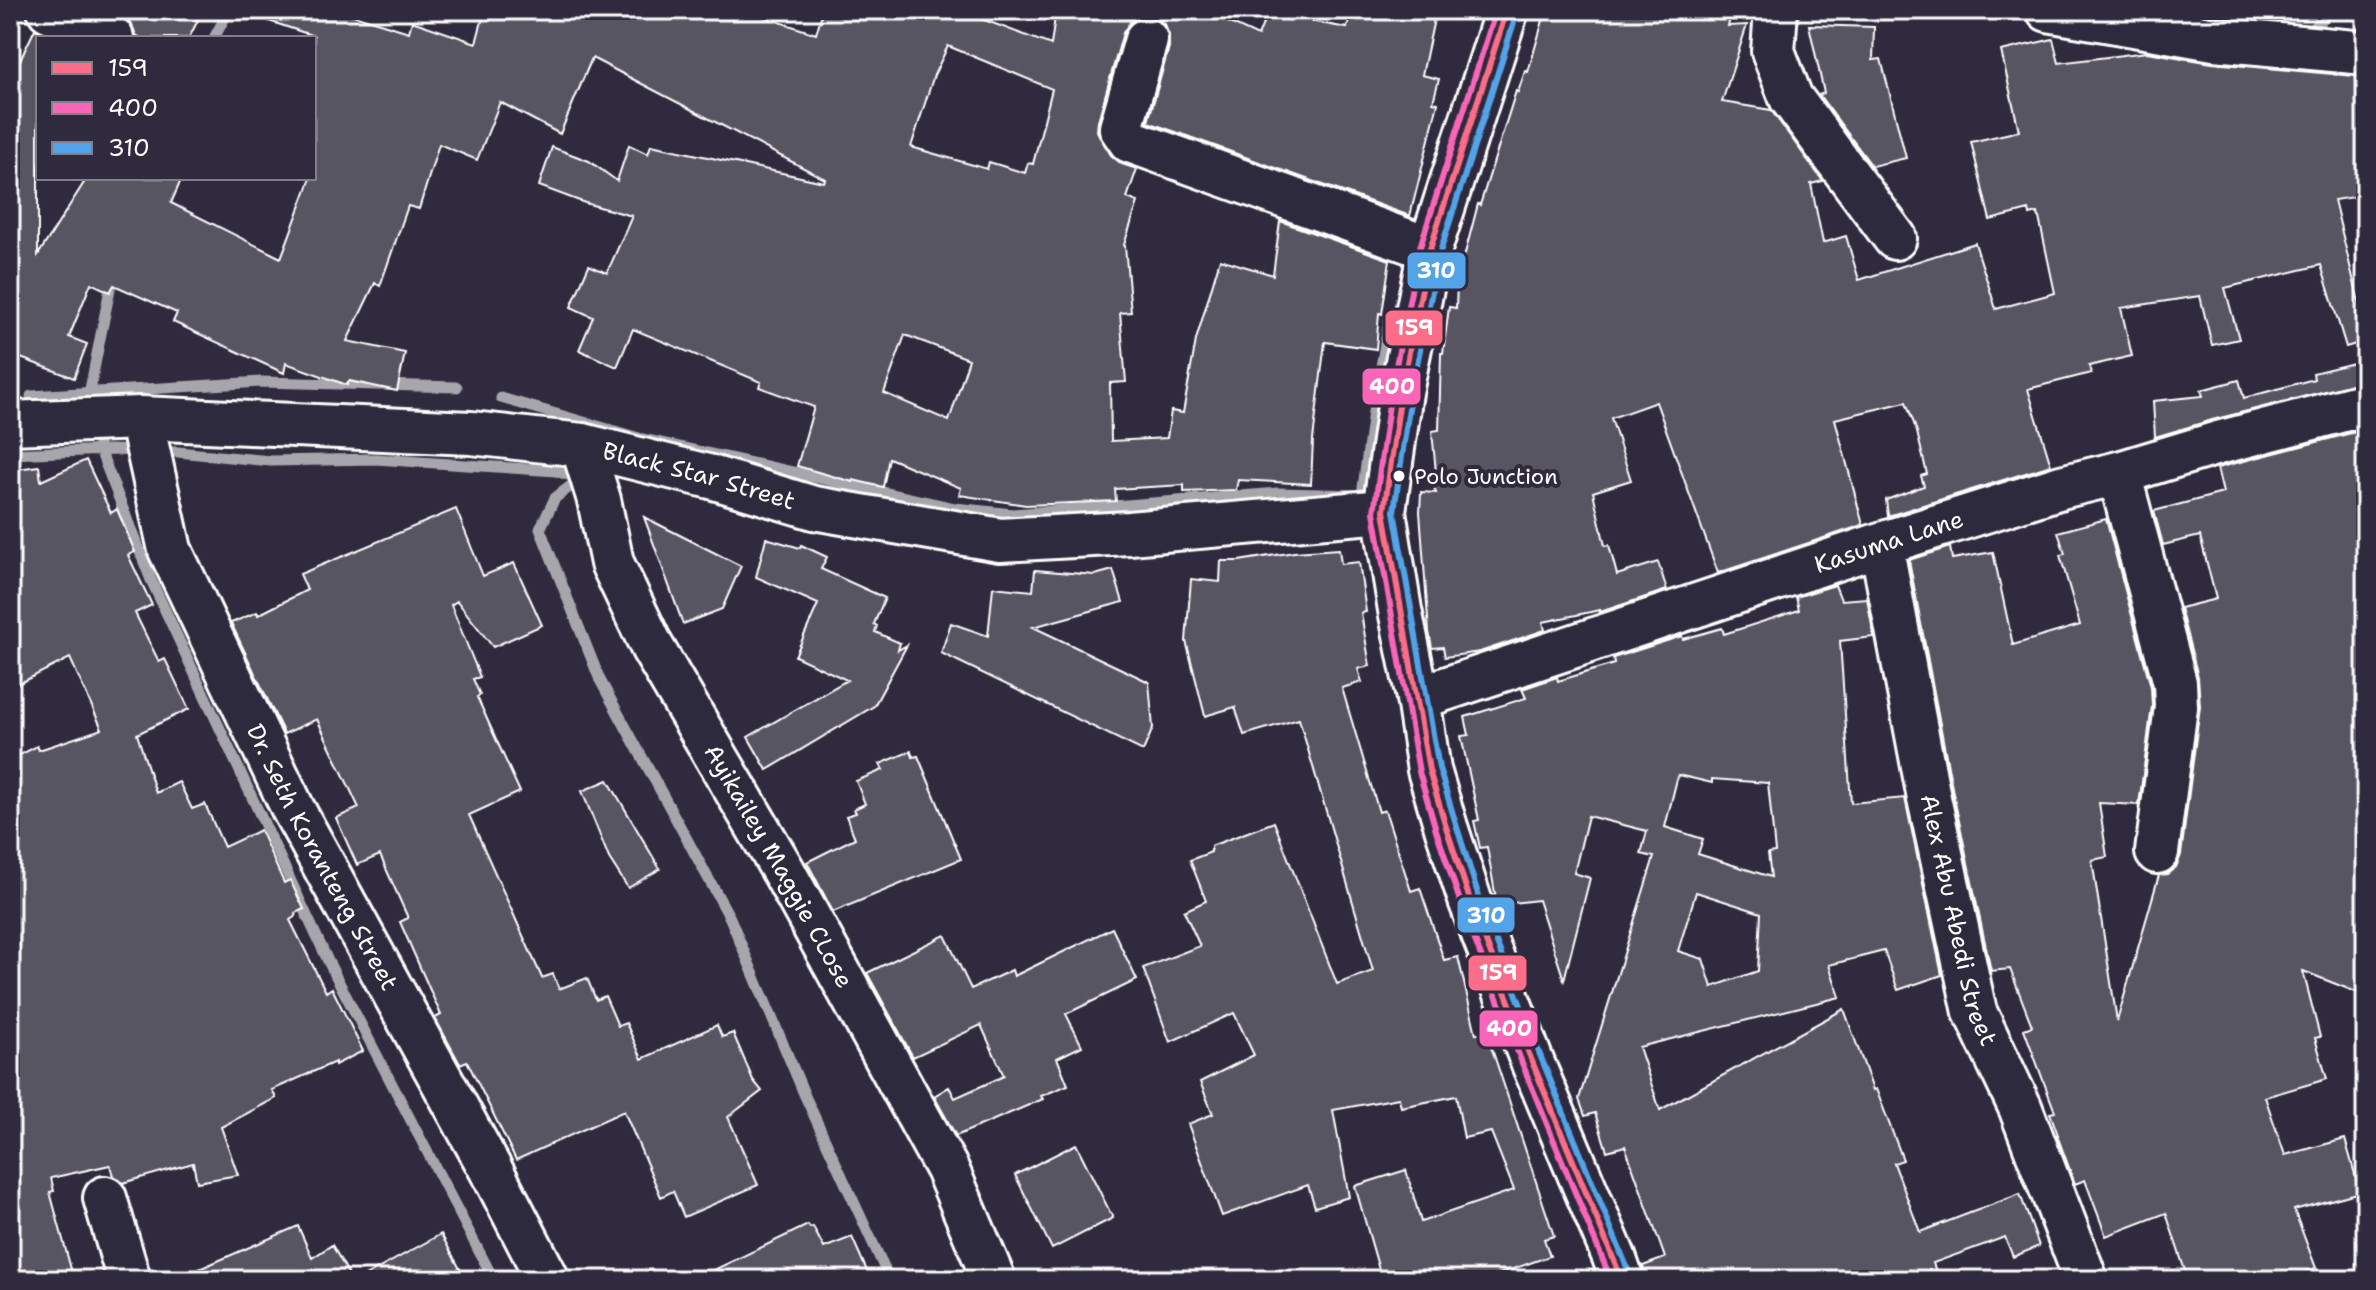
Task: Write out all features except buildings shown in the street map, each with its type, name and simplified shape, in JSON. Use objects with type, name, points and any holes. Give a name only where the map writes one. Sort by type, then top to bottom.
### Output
[{"type":"street","points":[[49,10],[108,36]]},
{"type":"street","points":[[1507,10],[1430,249],[1401,392],[1384,511],[1429,770],[1470,900],[1531,1059],[1622,1280]]},
{"type":"street","points":[[1776,10],[1773,51],[1791,98],[1895,238]]},
{"type":"street","points":[[2048,10],[2214,39],[2366,53]]},
{"type":"street","points":[[1146,40],[1121,128],[1130,141],[1430,249]]},
{"type":"street","name":"Kasuma Lane","points":[[1418,698],[2061,487],[2366,404]]},
{"type":"street","name":"Black Star Street","points":[[12,418],[141,418],[471,433],[582,445],[711,477],[814,508],[1000,540],[1129,533],[1384,511]]},
{"type":"street","name":"Dr. Seth Koranteng Street","points":[[141,418],[170,550],[293,809],[548,1280]]},
{"type":"street","name":"Ayikailey Maggie CLose","points":[[582,445],[599,500],[612,563],[652,647],[784,872],[947,1169],[994,1280]]},
{"type":"street","points":[[2119,473],[2175,683],[2176,707],[2157,852]]},
{"type":"street","name":"Alex Abu Abedi Street","points":[[1881,544],[1929,798],[1975,1012],[2020,1107],[2086,1280]]},
{"type":"street","points":[[105,1198],[129,1280]]},
{"type":"waterway","points":[[215,36],[229,10]]},
{"type":"waterway","points":[[2303,37],[2332,10]]},
{"type":"waterway","points":[[88,399],[112,279]]},
{"type":"waterway","points":[[501,398],[639,438],[955,508],[1013,514],[1278,493],[1362,495],[1390,316]]},
{"type":"waterway","points":[[31,396],[261,382],[457,387]]},
{"type":"waterway","points":[[98,445],[151,580],[329,963],[494,1280]]},
{"type":"waterway","points":[[10,454],[109,450],[178,452],[271,461],[375,459],[556,471],[580,479]]},
{"type":"waterway","points":[[580,479],[555,498],[540,529],[600,680],[730,918],[805,1096],[890,1280]]},
{"type":"transit line","name":"400","points":[[1496,10],[1420,247],[1391,390],[1374,512],[1419,772],[1436,830],[1522,1063],[1611,1280]]},
{"type":"transit line","name":"159","points":[[1507,10],[1430,249],[1401,392],[1384,511],[1429,770],[1446,827],[1470,900],[1531,1059],[1622,1280]]},
{"type":"transit line","name":"310","points":[[1517,13],[1440,252],[1411,394],[1394,511],[1439,768],[1456,824],[1479,897],[1540,1055],[1631,1277]]},
{"type":"place","name":"Polo Junction","points":[[1399,476]]}]
